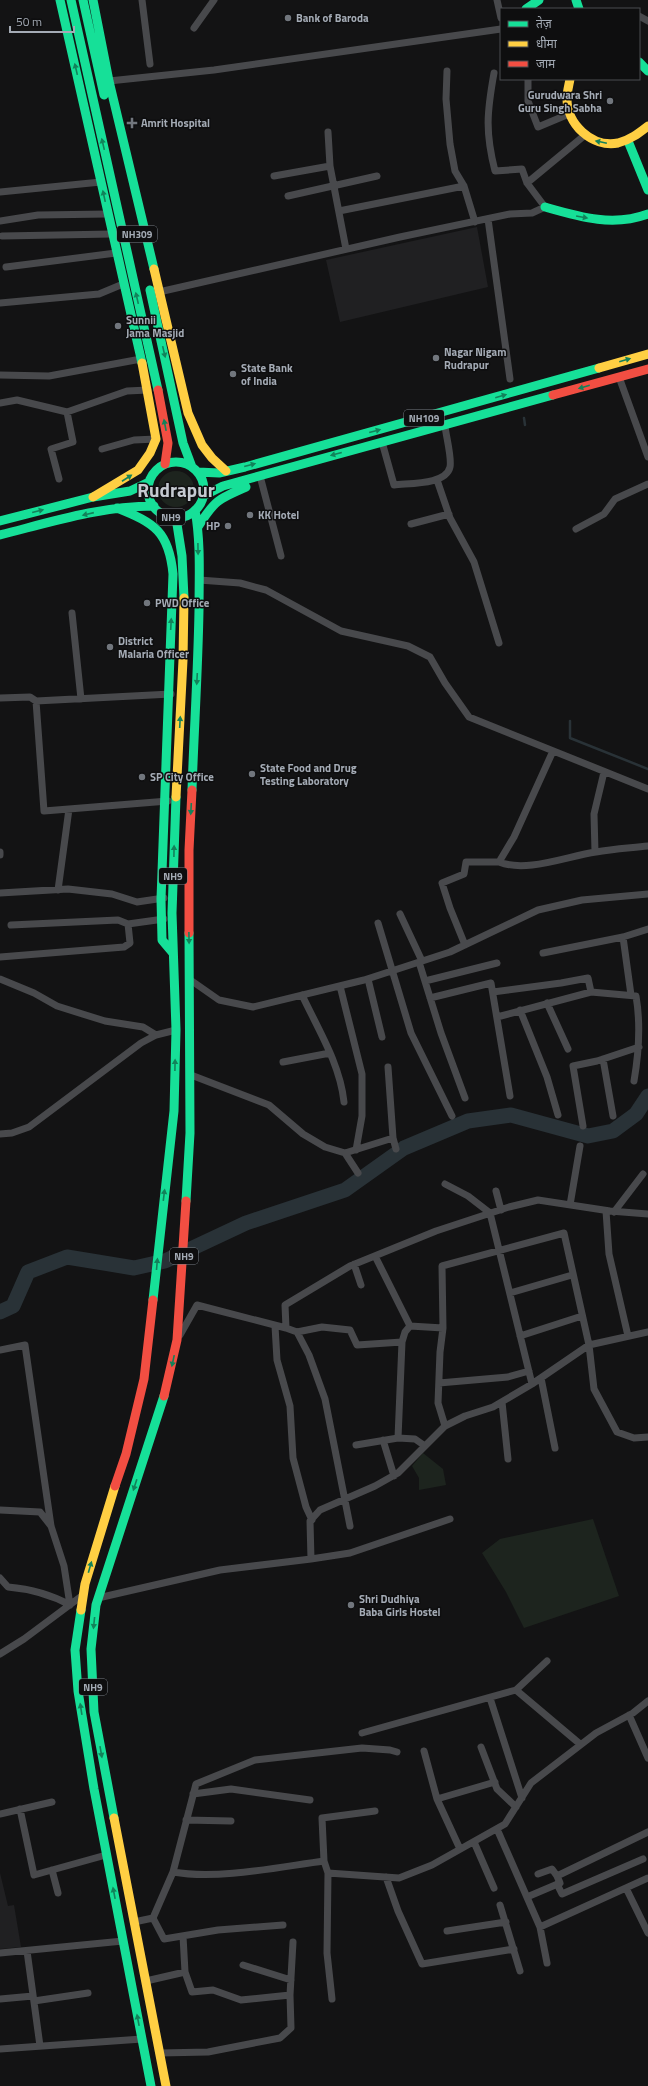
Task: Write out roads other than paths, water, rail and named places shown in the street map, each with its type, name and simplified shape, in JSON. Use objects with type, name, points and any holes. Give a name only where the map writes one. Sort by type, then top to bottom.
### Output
[{"type":"main road","points":[[60,0],[148,390],[156,439],[150,453],[138,470],[124,480],[104,489],[94,497]]},
{"type":"main road","name":"NH309","points":[[71,0],[158,388],[168,443],[165,464]]},
{"type":"main road","name":"NH309","points":[[84,0],[155,293],[183,444],[195,470]]},
{"type":"main road","points":[[93,0],[105,82]]},
{"type":"main road","points":[[527,8],[539,0]]},
{"type":"main road","points":[[640,63],[648,71]]},
{"type":"main road","points":[[570,80],[566,91],[567,107],[572,121],[585,135],[596,141],[612,144],[628,141],[640,134],[648,126]]},
{"type":"main road","points":[[628,141],[645,175],[648,190]]},
{"type":"main road","points":[[101,182],[111,180]]},
{"type":"main road","points":[[545,207],[576,216],[602,220],[624,221],[648,214]]},
{"type":"main road","points":[[155,293],[198,441],[214,462],[226,471]]},
{"type":"main road","name":"NH109","points":[[195,470],[219,473],[442,413],[648,354]]},
{"type":"main road","name":"NH109","points":[[203,496],[223,486],[648,369]]},
{"type":"main road","points":[[148,390],[158,388]]},
{"type":"main road","points":[[173,394],[184,392]]},
{"type":"main road","points":[[442,413],[445,426]]},
{"type":"main road","points":[[314,448],[317,460]]},
{"type":"main road","points":[[0,521],[94,497],[130,491],[149,482],[156,470],[165,464],[181,462],[195,470],[204,487],[203,496]]},
{"type":"main road","points":[[198,527],[210,506],[220,498],[251,485],[260,476]]},
{"type":"main road","name":"NH9","points":[[149,482],[148,495],[154,506],[166,516],[176,518],[185,516],[195,510],[203,496]]},
{"type":"main road","name":"NH9","points":[[0,535],[117,508],[154,506]]},
{"type":"main road","points":[[117,508],[144,519],[157,528],[169,547],[173,574],[163,802],[161,899],[162,940],[173,953]]},
{"type":"main road","name":"NH9","points":[[166,2086],[94,1712],[91,1649],[98,1598],[167,1387],[177,1340],[186,1218],[190,1133],[191,1075],[189,850],[198,653],[199,580],[198,527],[195,510]]},
{"type":"main road","name":"NH9","points":[[151,2086],[106,1855],[78,1691],[75,1650],[83,1595],[108,1506],[126,1454],[144,1379],[154,1295],[159,1233],[174,1110],[176,1030],[172,918],[184,584],[182,556],[176,518]]},
{"type":"main road","points":[[176,1030],[190,1030]]},
{"type":"street","points":[[142,0],[150,64]]},
{"type":"street","points":[[194,28],[214,0]]},
{"type":"street","points":[[497,0],[500,14]]},
{"type":"street","points":[[105,82],[222,69],[500,29]]},
{"type":"street","points":[[447,71],[446,99],[450,144],[455,171],[464,186],[475,222]]},
{"type":"street","points":[[155,293],[346,249],[510,214],[532,213],[545,207],[527,183],[522,169],[495,171],[488,143],[487,109],[494,73]]},
{"type":"street","points":[[528,80],[528,101],[538,127],[569,114]]},
{"type":"street","points":[[328,132],[330,166],[346,249]]},
{"type":"street","points":[[527,183],[585,135]]},
{"type":"street","points":[[274,176],[330,166]]},
{"type":"street","points":[[288,196],[377,176]]},
{"type":"street","points":[[0,192],[101,182]]},
{"type":"street","points":[[339,211],[464,186]]},
{"type":"street","points":[[0,220],[50,214],[108,214]]},
{"type":"street","points":[[488,219],[510,379]]},
{"type":"street","points":[[2,236],[112,234]]},
{"type":"street","points":[[6,267],[116,253]]},
{"type":"street","points":[[0,303],[99,294],[123,284]]},
{"type":"street","points":[[0,375],[49,376],[141,359]]},
{"type":"street","points":[[619,377],[648,457]]},
{"type":"street","points":[[0,403],[17,400],[67,412],[127,390],[148,390]]},
{"type":"street","points":[[59,480],[51,449],[73,442],[67,412]]},
{"type":"street","points":[[382,442],[394,485],[437,480],[448,474],[451,466],[445,426]]},
{"type":"street","points":[[102,449],[134,440],[156,439]]},
{"type":"street","points":[[260,476],[281,556]]},
{"type":"street","points":[[437,480],[449,514],[474,562],[499,643]]},
{"type":"street","points":[[576,529],[604,514],[615,499],[648,484]]},
{"type":"street","points":[[411,524],[449,514]]},
{"type":"street","points":[[199,580],[240,583],[266,590],[341,631],[408,646],[430,657],[444,683],[469,717],[648,789]]},
{"type":"street","points":[[72,613],[81,699]]},
{"type":"street","points":[[0,698],[30,697],[36,701],[181,693]]},
{"type":"street","points":[[36,701],[44,811],[176,801]]},
{"type":"street","points":[[499,862],[514,836],[553,751]]},
{"type":"street","points":[[595,852],[594,814],[604,772]]},
{"type":"street","points":[[58,890],[69,809]]},
{"type":"street","points":[[465,945],[442,883],[464,874],[466,862],[499,862],[510,866],[562,860],[595,852],[648,846]]},
{"type":"street","points":[[0,894],[58,890],[112,894],[137,902],[173,897]]},
{"type":"street","points":[[189,979],[219,1000],[253,1007],[368,979],[421,962],[465,945],[538,910],[582,900],[648,894]]},
{"type":"street","points":[[400,914],[421,962],[430,998],[465,1098]]},
{"type":"street","points":[[11,925],[118,920],[128,924],[172,918]]},
{"type":"street","points":[[378,923],[411,1033],[452,1116]]},
{"type":"street","points":[[0,957],[124,947],[130,942],[128,924]]},
{"type":"street","points":[[543,953],[623,937],[648,929]]},
{"type":"street","points":[[623,937],[631,995]]},
{"type":"street","points":[[425,981],[497,963]]},
{"type":"street","points":[[493,992],[561,984],[588,978],[591,992]]},
{"type":"street","points":[[0,979],[34,993],[57,1006],[105,1021],[143,1027],[156,1035]]},
{"type":"street","points":[[368,979],[382,1037]]},
{"type":"street","points":[[430,998],[491,983],[510,1096]]},
{"type":"street","points":[[340,986],[362,1074],[362,1116],[356,1150]]},
{"type":"street","points":[[497,1017],[591,992],[636,996],[640,1019],[640,1046],[634,1081]]},
{"type":"street","points":[[302,995],[330,1053],[342,1086],[344,1102]]},
{"type":"street","points":[[547,1003],[568,1049]]},
{"type":"street","points":[[520,1010],[547,1077],[558,1115]]},
{"type":"street","points":[[0,1134],[12,1133],[29,1127],[141,1043],[156,1035],[176,1030]]},
{"type":"street","points":[[583,1126],[573,1066],[603,1060],[640,1046]]},
{"type":"street","points":[[283,1062],[330,1053]]},
{"type":"street","points":[[603,1060],[612,1116]]},
{"type":"street","points":[[388,1067],[393,1138],[396,1149]]},
{"type":"street","points":[[191,1075],[269,1105],[303,1134],[325,1147],[345,1153],[393,1138]]},
{"type":"street","points":[[570,1205],[580,1146]]},
{"type":"street","points":[[345,1153],[358,1172]]},
{"type":"street","points":[[614,1212],[643,1174]]},
{"type":"street","points":[[445,1184],[468,1196],[490,1213],[532,1384]]},
{"type":"street","points":[[496,1191],[501,1210]]},
{"type":"street","points":[[286,1328],[286,1305],[354,1264],[436,1231],[490,1213],[538,1200],[606,1211],[648,1214]]},
{"type":"street","points":[[606,1211],[609,1254],[628,1336]]},
{"type":"street","points":[[444,1426],[438,1403],[440,1352],[443,1328],[442,1266],[564,1233],[572,1275],[589,1345],[594,1389],[617,1432],[634,1438],[648,1437]]},
{"type":"street","points":[[375,1256],[410,1326]]},
{"type":"street","points":[[354,1264],[361,1285]]},
{"type":"street","points":[[510,1293],[572,1275]]},
{"type":"street","points":[[177,1340],[197,1305],[297,1332],[322,1328],[350,1330],[357,1345],[402,1342]]},
{"type":"street","points":[[520,1336],[582,1316]]},
{"type":"street","points":[[275,1326],[277,1360],[290,1406],[293,1458],[306,1507],[312,1520],[311,1559]]},
{"type":"street","points":[[410,1326],[443,1328]]},
{"type":"street","points":[[398,1438],[402,1342],[405,1332],[410,1326]]},
{"type":"street","points":[[297,1332],[309,1355],[325,1399],[350,1526]]},
{"type":"street","points":[[312,1520],[320,1510],[394,1476],[444,1426],[465,1416],[494,1407],[532,1384],[589,1345],[648,1332]]},
{"type":"street","points":[[0,1350],[25,1345],[51,1526],[64,1566],[70,1605]]},
{"type":"street","points":[[439,1383],[508,1377],[529,1371]]},
{"type":"street","points":[[541,1378],[555,1448]]},
{"type":"street","points":[[502,1402],[508,1459]]},
{"type":"street","points":[[356,1445],[398,1438],[415,1439],[425,1446]]},
{"type":"street","points":[[383,1440],[394,1476]]},
{"type":"street","points":[[0,1510],[40,1512],[51,1526]]},
{"type":"street","points":[[98,1598],[220,1570],[350,1553],[450,1519]]},
{"type":"street","points":[[0,1578],[8,1587],[29,1588],[53,1596],[70,1605]]},
{"type":"street","points":[[0,1654],[24,1639],[83,1595]]},
{"type":"street","points":[[362,1733],[516,1690],[547,1661]]},
{"type":"street","points":[[516,1690],[580,1744]]},
{"type":"street","points":[[490,1698],[522,1798]]},
{"type":"street","points":[[328,1873],[399,1878],[432,1865],[505,1824],[531,1783],[580,1744],[596,1733],[629,1715],[648,1701]]},
{"type":"street","points":[[629,1715],[648,1758]]},
{"type":"street","points":[[153,1918],[173,1872],[196,1784],[255,1760],[362,1748],[397,1752]]},
{"type":"street","points":[[481,1748],[497,1789],[516,1807]]},
{"type":"street","points":[[424,1751],[437,1800],[460,1849]]},
{"type":"street","points":[[437,1800],[495,1782]]},
{"type":"street","points":[[193,1794],[231,1789],[310,1800]]},
{"type":"street","points":[[0,1814],[52,1802]]},
{"type":"street","points":[[20,1809],[34,1874],[106,1855]]},
{"type":"street","points":[[332,1999],[327,1954],[328,1873],[324,1861],[322,1818],[375,1811]]},
{"type":"street","points":[[186,1820],[231,1821]]},
{"type":"street","points":[[497,1829],[540,1927],[547,1963]]},
{"type":"street","points":[[557,1876],[648,1832]]},
{"type":"street","points":[[474,1842],[494,1888]]},
{"type":"street","points":[[557,1884],[562,1894],[643,1859]]},
{"type":"street","points":[[173,1872],[198,1875],[324,1861]]},
{"type":"street","points":[[527,1897],[560,1883],[552,1869],[538,1874]]},
{"type":"street","points":[[52,1870],[58,1893]]},
{"type":"street","points":[[386,1877],[398,1911],[422,1964],[514,1949]]},
{"type":"street","points":[[540,1927],[648,1878]]},
{"type":"street","points":[[626,1888],[648,1933]]},
{"type":"street","points":[[500,1905],[520,1971]]},
{"type":"street","points":[[134,1922],[153,1918]]},
{"type":"street","points":[[153,1918],[164,1939],[218,1930],[283,1925]]},
{"type":"street","points":[[447,1931],[506,1922]]},
{"type":"street","points":[[183,1936],[185,1972],[192,1992],[213,1990],[241,2000],[290,1995]]},
{"type":"street","points":[[0,1953],[123,1941]]},
{"type":"street","points":[[160,2053],[208,2052],[280,2038],[291,2028],[290,1995],[293,1942]]},
{"type":"street","points":[[26,1951],[40,2046]]},
{"type":"street","points":[[243,1965],[291,1980]]},
{"type":"street","points":[[146,1981],[185,1972]]},
{"type":"street","points":[[0,1999],[34,1998],[88,1993]]},
{"type":"street","points":[[0,2049],[142,2039]]},
{"type":"waterway","points":[[524,418],[525,425]]},
{"type":"waterway","points":[[570,721],[570,738],[648,769]]},
{"type":"waterway","points":[[0,1312],[13,1306],[28,1272],[67,1257],[134,1268],[165,1261],[246,1223],[345,1190],[404,1148],[468,1121],[511,1115],[588,1136],[613,1131],[636,1114],[648,1096]]},
{"type":"place","name":"Bank of Baroda","points":[[288,18]]},
{"type":"place","name":"Gurudwara Shri Guru Singh Sabha","points":[[610,101]]},
{"type":"place","name":"Amrit Hospital","points":[[132,123]]},
{"type":"place","name":"Sunnii Jama Masjid","points":[[118,326]]},
{"type":"place","name":"Nagar Nigam Rudrapur","points":[[436,358]]},
{"type":"place","name":"State Bank of India","points":[[233,374]]},
{"type":"place","name":"KK Hotel","points":[[250,515]]},
{"type":"place","name":"HP","points":[[228,526]]},
{"type":"place","name":"PWD Office","points":[[147,603]]},
{"type":"place","name":"District Malaria Officer","points":[[110,647]]},
{"type":"place","name":"State Food and Drug Testing Laboratory","points":[[252,774]]},
{"type":"place","name":"SP City Office","points":[[142,777]]},
{"type":"place","name":"Shri Dudhiya Baba Girls Hostel","points":[[351,1605]]},
{"type":"district","name":"Rudrapur","points":[[176,489]]}]
